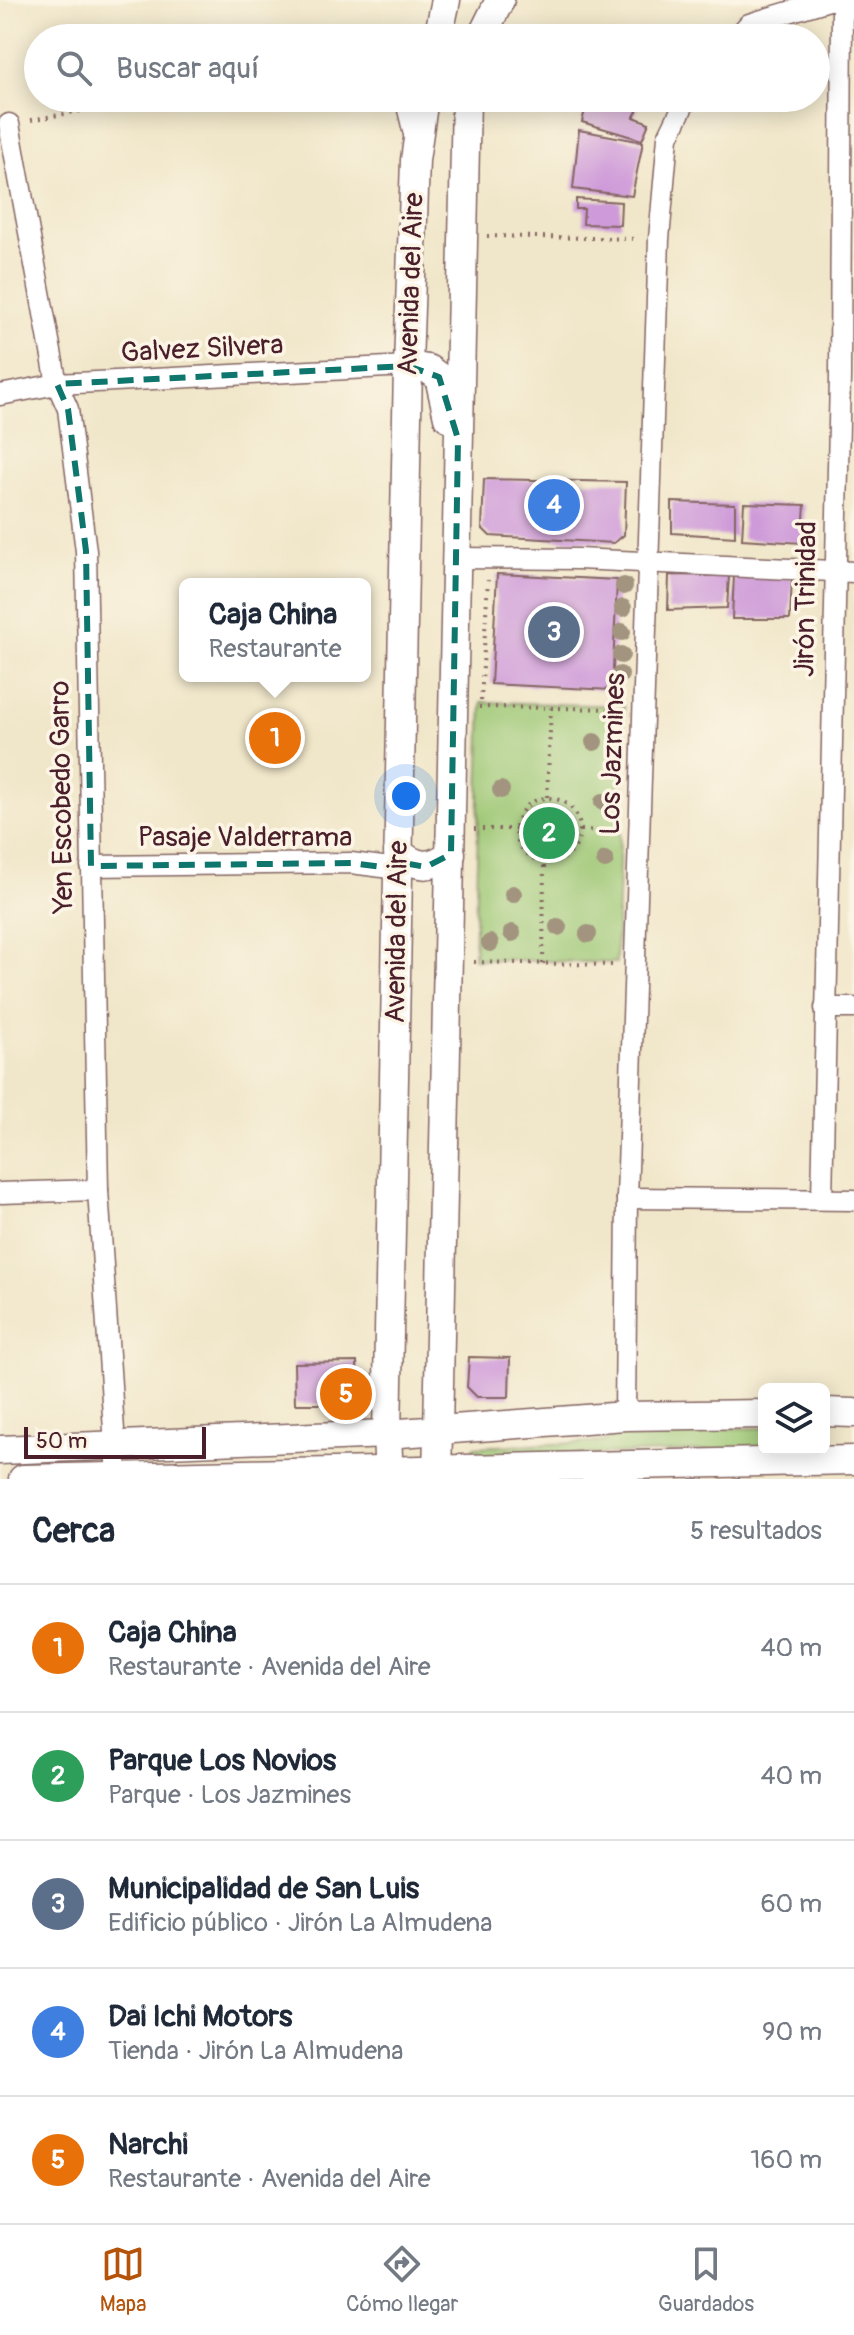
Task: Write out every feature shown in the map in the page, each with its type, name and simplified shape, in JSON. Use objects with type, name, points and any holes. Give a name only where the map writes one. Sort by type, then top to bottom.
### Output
[{"type":"main road","points":[[441,24],[446,0]]},
{"type":"main road","points":[[481,24],[485,0]]},
{"type":"main road","points":[[486,24],[500,0]]},
{"type":"main road","name":"Avenida del Aire","points":[[389,1476],[387,1434],[408,366],[415,160],[422,112]]},
{"type":"main road","name":"Avenida del Aire","points":[[437,1474],[465,112]]},
{"type":"main road","points":[[408,366],[428,369],[439,377],[446,412],[458,439]]},
{"type":"main road","points":[[398,860],[426,867],[451,854]]},
{"type":"main road","points":[[830,1412],[854,1413]]},
{"type":"main road","points":[[0,1450],[387,1434],[625,1416],[758,1414]]},
{"type":"main road","points":[[23,1479],[389,1476],[854,1460]]},
{"type":"street","points":[[762,24],[829,0]]},
{"type":"street","name":"Jirón Trinidad","points":[[822,1199],[825,1008],[844,572],[847,377],[842,0]]},
{"type":"street","name":"Los Jazmines","points":[[625,1416],[627,1198],[659,239],[668,137],[680,112]]},
{"type":"street","name":"Yen Escobedo Garro","points":[[9,124],[57,384],[68,409],[86,551],[98,1190],[117,1476]]},
{"type":"street","name":"Galvez Silvera","points":[[0,395],[57,384],[408,366]]},
{"type":"street","points":[[455,558],[844,572]]},
{"type":"street","name":"Pasaje Valderrama","points":[[91,866],[398,860]]},
{"type":"street","points":[[825,1008],[854,1008]]},
{"type":"street","points":[[0,1193],[98,1190]]},
{"type":"street","points":[[627,1198],[854,1200]]},
{"type":"lane","points":[[403,112],[415,160]]},
{"type":"path","points":[[9,124],[75,112]]},
{"type":"path","points":[[461,236],[659,239]]},
{"type":"path","points":[[477,707],[627,709]]},
{"type":"path","points":[[547,797],[551,707]]},
{"type":"path","points":[[547,797],[570,805],[581,830],[570,853],[544,862],[521,848],[516,829],[528,804],[547,797]]},
{"type":"path","points":[[473,829],[516,829]]},
{"type":"path","points":[[581,830],[623,831]]},
{"type":"path","points":[[543,964],[544,862]]},
{"type":"path","points":[[448,962],[634,965]]},
{"type":"highlighted area","points":[[408,366],[439,377],[458,439],[451,854],[426,867],[398,862],[398,869],[351,863],[91,866],[86,551],[68,409],[57,384]]},
{"type":"green space","points":[[482,702],[624,706],[616,963],[474,959]]},
{"type":"green space","points":[[758,1428],[758,1449],[474,1458],[473,1447],[604,1442],[626,1429]]},
{"type":"building","points":[[584,112],[636,112],[634,117],[649,123],[642,140],[582,122]]},
{"type":"building","points":[[579,130],[643,142],[632,196],[573,189]]},
{"type":"building","points":[[576,199],[621,202],[620,225],[583,224],[584,209],[576,209]]},
{"type":"building","points":[[484,479],[626,482],[624,535],[614,543],[490,536],[482,528]]},
{"type":"building","points":[[672,502],[735,504],[735,537],[672,533]]},
{"type":"building","points":[[744,503],[805,505],[802,543],[742,539]]},
{"type":"building","points":[[497,574],[617,580],[612,690],[491,684]]},
{"type":"building","points":[[734,574],[792,578],[790,619],[732,619]]},
{"type":"building","points":[[669,575],[729,576],[727,608],[668,610]]},
{"type":"building","points":[[543,824],[552,825],[551,834],[542,833]]},
{"type":"building","points":[[469,1357],[510,1358],[509,1397],[477,1397],[467,1387]]},
{"type":"building","points":[[357,1362],[358,1394],[349,1404],[295,1404],[294,1363]]},
{"type":"place","name":"Dai Ichi Motors","points":[[554,505]]},
{"type":"place","name":"Municipalidad de San Luis","points":[[554,632]]},
{"type":"place","name":"Caja China","points":[[275,738]]},
{"type":"place","name":"Parque Los Novios","points":[[549,833]]},
{"type":"place","name":"Narchi","points":[[346,1394]]}]
